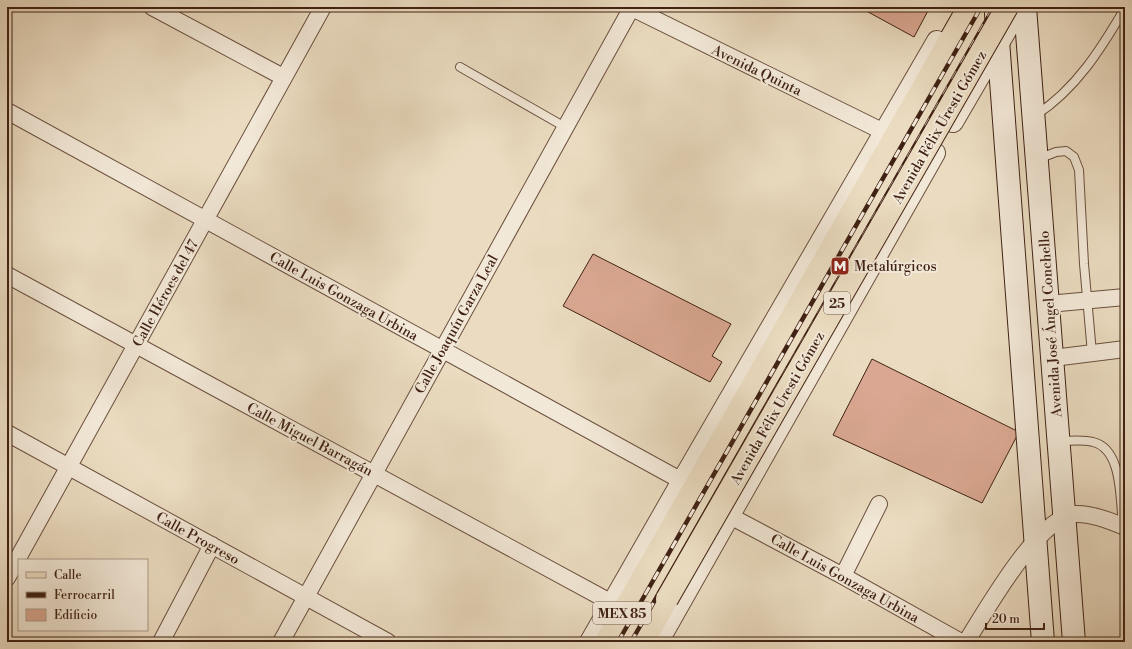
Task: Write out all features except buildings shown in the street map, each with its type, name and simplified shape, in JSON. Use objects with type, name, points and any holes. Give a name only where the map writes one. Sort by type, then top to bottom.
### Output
[{"type":"main road","name":"25","points":[[638,584],[969,7]]},
{"type":"main road","points":[[996,7],[1043,642]]},
{"type":"main road","name":"Avenida Félix Uresti Gómez","points":[[643,642],[1008,7]]},
{"type":"main road","name":"Avenida José Ángel Conchello","points":[[1025,7],[1074,642]]},
{"type":"main road","name":"MEX 85","points":[[606,642],[638,584]]},
{"type":"street","points":[[152,7],[284,77]]},
{"type":"street","name":"Calle Héroes del 47","points":[[7,578],[323,7]]},
{"type":"street","name":"Avenida Quinta","points":[[631,7],[884,132]]},
{"type":"street","name":"Calle Joaquín Garza Leal","points":[[281,642],[631,7]]},
{"type":"street","points":[[590,642],[957,7]]},
{"type":"street","name":"25","points":[[658,642],[1020,7]]},
{"type":"street","name":"Calle Luis Gonzaga Urbina","points":[[7,111],[682,481]]},
{"type":"street","name":"Calle Miguel Barragán","points":[[7,275],[612,603]]},
{"type":"street","points":[[1048,304],[1125,297]]},
{"type":"street","points":[[1053,358],[1125,349]]},
{"type":"street","name":"Calle Progreso","points":[[7,433],[388,642]]},
{"type":"street","points":[[844,576],[879,504]]},
{"type":"street","points":[[966,642],[1016,565],[1035,541],[1055,522],[1075,514],[1089,516],[1124,526]]},
{"type":"street","name":"Calle Luis Gonzaga Urbina","points":[[730,516],[844,576],[961,642]]},
{"type":"street","points":[[161,642],[212,545]]},
{"type":"lane","points":[[1034,117],[1051,106],[1068,91],[1094,56],[1125,8]]},
{"type":"lane","points":[[460,68],[565,127]]},
{"type":"lane","points":[[1037,160],[1062,151],[1070,153],[1077,164],[1080,179],[1086,300],[1092,353]]},
{"type":"lane","points":[[1059,441],[1093,442],[1102,445],[1108,451],[1114,459],[1117,473],[1124,526]]},
{"type":"railway","points":[[618,642],[981,7]]},
{"type":"railway","points":[[631,642],[994,7]]},
{"type":"place","name":"Metalúrgicos","points":[[840,266]]}]
